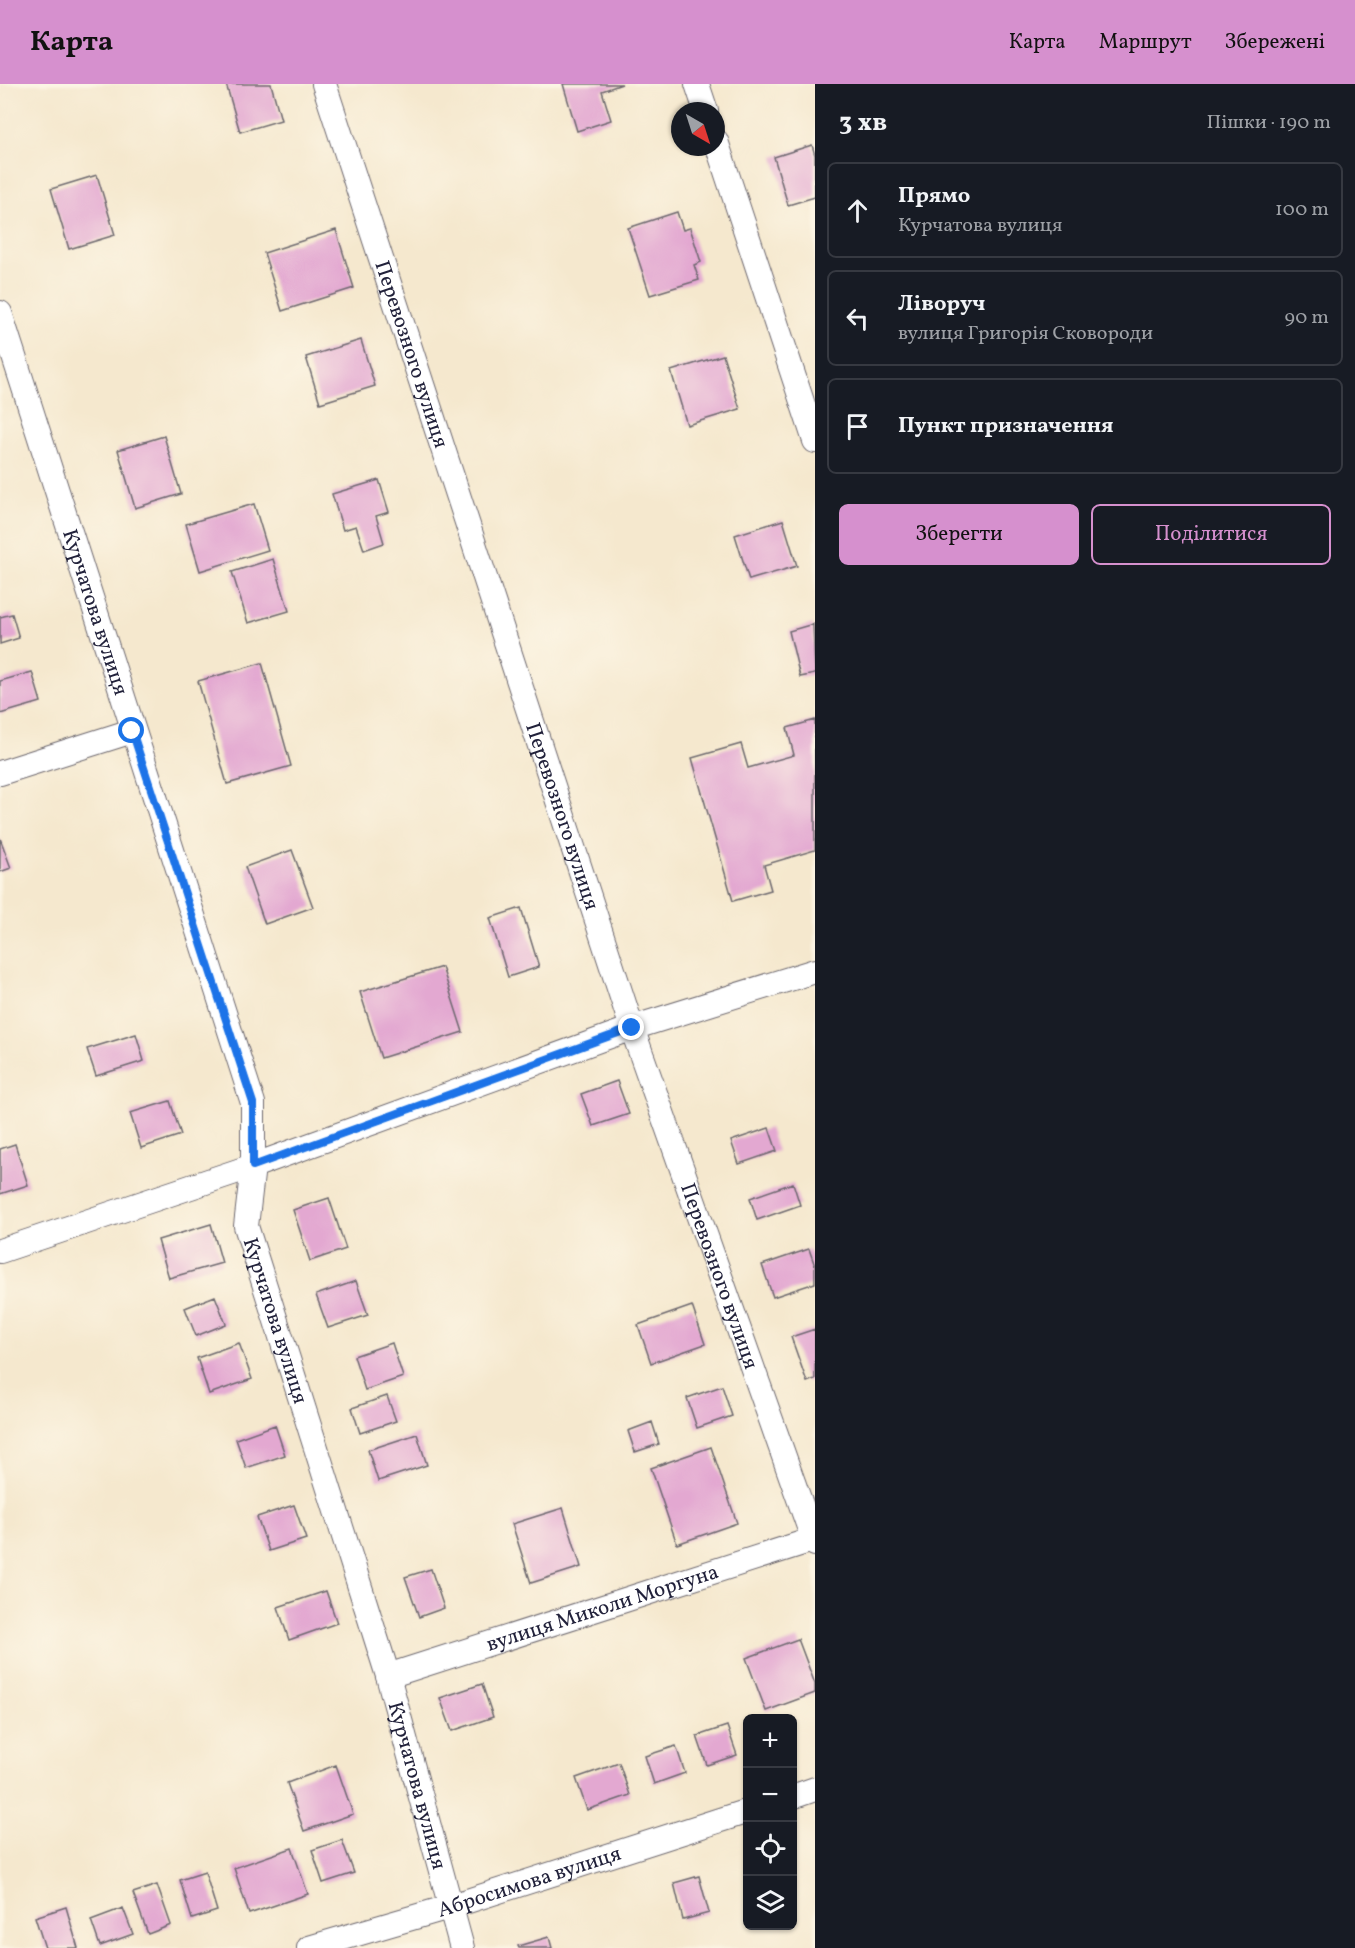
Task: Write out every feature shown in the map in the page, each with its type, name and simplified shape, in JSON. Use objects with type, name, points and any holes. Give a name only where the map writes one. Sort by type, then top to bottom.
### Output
[{"type":"street","name":"Перевозного вулиця","points":[[324,84],[632,1028],[815,1541]]},
{"type":"street","points":[[697,84],[703,102]]},
{"type":"street","points":[[721,156],[815,441]]},
{"type":"street","name":"Курчатова вулиця","points":[[0,313],[253,1103],[253,1166],[246,1226],[388,1676],[462,1948]]},
{"type":"street","points":[[0,773],[132,731]]},
{"type":"street","points":[[0,1251],[253,1166],[632,1028],[815,971]]},
{"type":"street","name":"вулиця Миколи Моргуна","points":[[388,1676],[815,1541]]},
{"type":"street","points":[[797,1795],[815,1789]]},
{"type":"street","name":"Абросимова вулиця","points":[[309,1948],[449,1907],[743,1812]]},
{"type":"building","points":[[226,84],[271,84],[281,120],[240,132]]},
{"type":"building","points":[[563,84],[622,84],[602,91],[611,120],[577,131]]},
{"type":"building","points":[[812,145],[815,155],[815,197],[788,205],[774,157]]},
{"type":"building","points":[[97,175],[115,235],[69,249],[51,189]]},
{"type":"building","points":[[677,212],[683,230],[690,228],[701,262],[694,265],[699,280],[650,295],[628,228]]},
{"type":"building","points":[[336,230],[354,288],[282,311],[264,253]]},
{"type":"building","points":[[361,340],[375,386],[320,403],[306,357]]},
{"type":"building","points":[[723,355],[740,409],[687,425],[671,371]]},
{"type":"building","points":[[164,436],[181,494],[135,508],[118,450]]},
{"type":"building","points":[[379,480],[389,512],[376,516],[384,543],[364,550],[356,526],[343,530],[332,494]]},
{"type":"building","points":[[254,504],[268,550],[200,571],[186,524]]},
{"type":"building","points":[[783,520],[797,566],[749,580],[735,535]]},
{"type":"building","points":[[273,559],[289,611],[248,623],[232,572]]},
{"type":"building","points":[[12,614],[19,638],[0,644],[0,617]]},
{"type":"building","points":[[813,624],[815,674],[800,677],[789,631]]},
{"type":"building","points":[[262,663],[291,766],[227,784],[198,681]]},
{"type":"building","points":[[32,672],[41,702],[0,714],[0,681]]},
{"type":"building","points":[[815,720],[815,850],[764,865],[771,890],[733,901],[692,758],[741,744],[748,768],[794,755],[787,728]]},
{"type":"building","points":[[0,838],[11,868],[0,872]]},
{"type":"building","points":[[292,850],[313,907],[265,924],[245,867]]},
{"type":"building","points":[[521,908],[539,967],[508,977],[490,918]]},
{"type":"building","points":[[442,967],[463,1032],[381,1058],[360,992]]},
{"type":"building","points":[[136,1034],[144,1061],[96,1076],[87,1049]]},
{"type":"building","points":[[617,1081],[629,1114],[593,1126],[581,1094]]},
{"type":"building","points":[[170,1101],[181,1135],[141,1148],[130,1113]]},
{"type":"building","points":[[769,1128],[777,1151],[739,1164],[731,1141]]},
{"type":"building","points":[[15,1144],[28,1185],[0,1194],[0,1149]]},
{"type":"building","points":[[793,1183],[800,1205],[757,1220],[750,1198]]},
{"type":"building","points":[[329,1198],[346,1249],[310,1261],[293,1210]]},
{"type":"building","points":[[211,1224],[222,1263],[169,1278],[158,1240]]},
{"type":"building","points":[[809,1249],[815,1266],[815,1283],[773,1297],[762,1265]]},
{"type":"building","points":[[356,1281],[368,1315],[328,1328],[316,1295]]},
{"type":"building","points":[[215,1296],[226,1324],[196,1336],[185,1308]]},
{"type":"building","points":[[692,1306],[705,1344],[651,1363],[638,1325]]},
{"type":"building","points":[[815,1329],[815,1379],[807,1382],[791,1337]]},
{"type":"building","points":[[239,1343],[252,1379],[209,1394],[197,1358]]},
{"type":"building","points":[[392,1343],[403,1377],[365,1390],[354,1356]]},
{"type":"building","points":[[722,1386],[732,1416],[697,1428],[687,1398]]},
{"type":"building","points":[[387,1396],[396,1421],[360,1433],[352,1408]]},
{"type":"building","points":[[652,1422],[659,1444],[635,1452],[628,1431]]},
{"type":"building","points":[[275,1425],[285,1455],[246,1468],[236,1439]]},
{"type":"building","points":[[417,1434],[427,1465],[378,1481],[368,1450]]},
{"type":"building","points":[[711,1447],[737,1523],[677,1544],[651,1468]]},
{"type":"building","points":[[294,1505],[306,1539],[269,1551],[257,1517]]},
{"type":"building","points":[[563,1508],[581,1567],[531,1583],[512,1524]]},
{"type":"building","points":[[431,1569],[444,1608],[419,1617],[405,1577]]},
{"type":"building","points":[[326,1591],[337,1623],[289,1640],[278,1607]]},
{"type":"building","points":[[798,1639],[815,1684],[815,1693],[766,1711],[746,1658]]},
{"type":"building","points":[[482,1684],[493,1717],[452,1731],[440,1698]]},
{"type":"building","points":[[727,1726],[737,1755],[707,1765],[697,1736]]},
{"type":"building","points":[[676,1746],[685,1773],[654,1784],[645,1756]]},
{"type":"building","points":[[619,1763],[630,1795],[587,1810],[576,1778]]},
{"type":"building","points":[[336,1765],[353,1814],[304,1831],[287,1783]]},
{"type":"building","points":[[342,1840],[354,1873],[323,1883],[312,1850]]},
{"type":"building","points":[[292,1848],[308,1894],[249,1914],[234,1868]]},
{"type":"building","points":[[205,1872],[217,1911],[192,1919],[180,1880]]},
{"type":"building","points":[[699,1876],[709,1913],[683,1920],[674,1883]]},
{"type":"building","points":[[157,1885],[171,1925],[148,1934],[133,1893]]},
{"type":"building","points":[[66,1907],[78,1948],[45,1948],[35,1917]]},
{"type":"building","points":[[123,1908],[133,1934],[100,1946],[91,1920]]},
{"type":"building","points":[[549,1937],[552,1948],[519,1948],[518,1946]]},
{"type":"route","points":[[132,731],[253,1103],[253,1166],[632,1028]]}]
